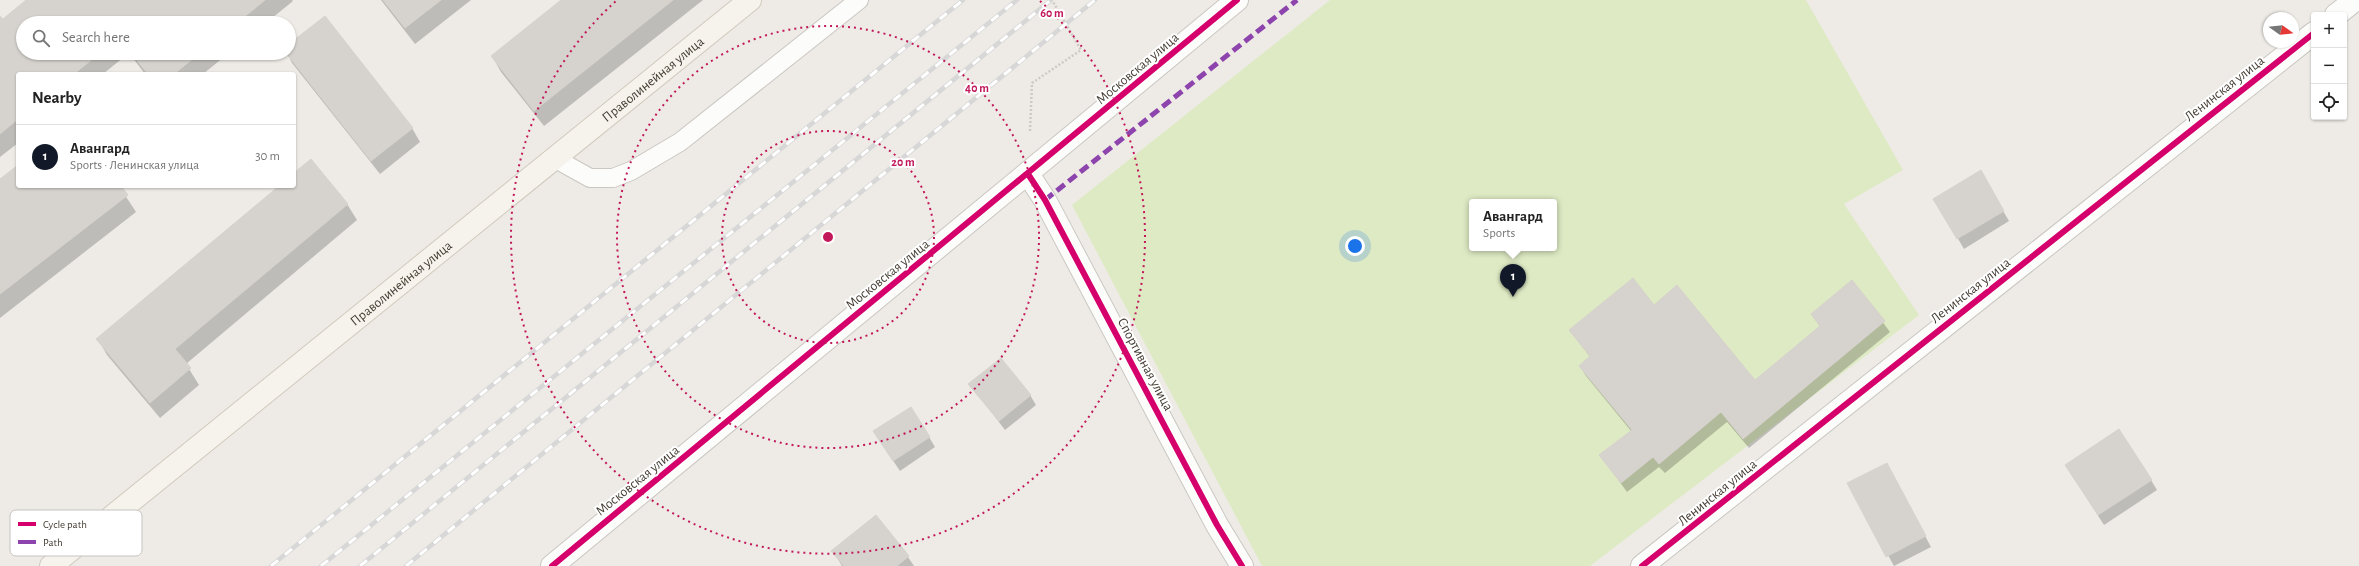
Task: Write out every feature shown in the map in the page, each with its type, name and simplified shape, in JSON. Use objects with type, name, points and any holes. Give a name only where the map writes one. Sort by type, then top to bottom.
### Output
[{"type":"main road","name":"Праволинейная улица","points":[[120,510],[750,0]]},
{"type":"main road","name":"Праволинейная улица","points":[[51,566],[63,556]]},
{"type":"street","name":"Московская улица","points":[[552,566],[1237,0]]},
{"type":"street","points":[[2340,12],[2355,0]]},
{"type":"street","name":"Ленинская улица","points":[[1642,566],[2311,35]]},
{"type":"street","name":"Спортивная улица","points":[[1028,174],[1045,200],[1217,525],[1242,566]]},
{"type":"lane","points":[[554,158],[590,178],[613,178],[631,171],[680,142],[858,0]]},
{"type":"path","points":[[1028,174],[1032,83],[1081,50],[1052,0]]},
{"type":"green space","points":[[1330,0],[1806,0],[1903,170],[1844,204],[1919,315],[1590,566],[1262,566],[1072,205]]},
{"type":"building","points":[[26,0],[265,0],[246,16],[16,16],[16,60],[91,60],[76,72],[16,72],[16,121],[0,134],[0,16],[3,19]]},
{"type":"building","points":[[383,0],[441,0],[405,28]]},
{"type":"building","points":[[561,0],[673,0],[534,111],[491,56]]},
{"type":"building","points":[[325,16],[413,128],[371,161],[292,60],[296,60],[296,39]]},
{"type":"building","points":[[137,60],[191,60],[176,72],[146,72]]},
{"type":"building","points":[[311,159],[348,204],[175,349],[191,368],[150,403],[96,339],[277,188],[296,188],[296,171]]},
{"type":"building","points":[[16,167],[16,188],[123,188],[128,195],[0,294],[0,179]]},
{"type":"building","points":[[1981,170],[2004,211],[1957,239],[1933,199]]},
{"type":"building","points":[[1633,278],[1654,305],[1677,285],[1755,380],[1820,326],[1811,314],[1852,280],[1885,321],[1743,439],[1721,412],[1659,464],[1653,457],[1621,483],[1599,455],[1632,430],[1579,366],[1590,356],[1569,330]]},
{"type":"building","points":[[1001,358],[1031,395],[999,421],[968,384]]},
{"type":"building","points":[[911,407],[930,437],[893,461],[873,431]]},
{"type":"building","points":[[2119,429],[2152,480],[2098,515],[2065,465]]},
{"type":"building","points":[[1887,463],[1926,536],[1886,557],[1847,483]]},
{"type":"building","points":[[876,515],[909,556],[897,566],[844,566],[831,551]]},
{"type":"railway","points":[[271,566],[963,0]]},
{"type":"railway","points":[[321,566],[1017,0]]},
{"type":"railway","points":[[360,566],[1051,0]]},
{"type":"railway","points":[[406,566],[1095,0]]},
{"type":"marked path","points":[[1045,200],[1297,0]]},
{"type":"cycle path","points":[[552,566],[1237,0]]},
{"type":"cycle path","points":[[1642,566],[2311,35]]},
{"type":"cycle path","points":[[1028,174],[1045,200],[1217,525],[1242,566]]},
{"type":"place","name":"Авангард","points":[[1513,297]]}]
